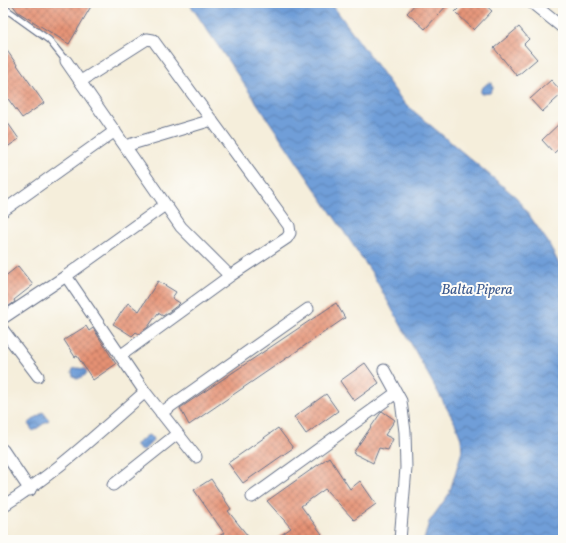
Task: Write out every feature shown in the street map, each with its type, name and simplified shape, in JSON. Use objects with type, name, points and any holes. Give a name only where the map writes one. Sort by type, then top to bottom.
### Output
[{"type":"street","points":[[532,3],[563,28]]},
{"type":"street","points":[[81,81],[147,39],[153,40],[289,226],[290,233],[287,238],[230,276],[120,356]]},
{"type":"street","points":[[66,61],[181,227],[230,276]]},
{"type":"street","points":[[125,146],[212,120]]},
{"type":"street","points":[[3,211],[115,130]]},
{"type":"street","points":[[3,318],[66,276],[165,205]]},
{"type":"street","points":[[66,276],[145,392],[196,457]]},
{"type":"street","points":[[161,413],[308,309]]},
{"type":"street","points":[[3,330],[38,376]]},
{"type":"street","points":[[384,370],[401,401],[405,432],[406,468],[400,540]]},
{"type":"street","points":[[3,506],[30,490],[65,462],[145,392]]},
{"type":"street","points":[[252,497],[396,393]]},
{"type":"street","points":[[113,485],[177,434]]},
{"type":"street","points":[[3,450],[30,490]]},
{"type":"lane","points":[[3,7],[49,40],[66,61]]},
{"type":"water","name":"Balta Pipera","points":[[189,3],[331,3],[404,103],[517,198],[548,242],[563,272],[563,540],[424,540],[429,522],[449,494],[462,451],[461,439],[455,423],[372,273]]},
{"type":"water","points":[[489,82],[492,83],[493,88],[490,93],[481,94],[481,89]]},
{"type":"water","points":[[73,369],[85,369],[87,374],[78,379],[73,376]]},
{"type":"water","points":[[43,412],[49,420],[33,431],[28,424]]},
{"type":"water","points":[[148,435],[152,437],[153,441],[144,450],[139,450],[135,445]]},
{"type":"building","points":[[11,3],[93,3],[69,44],[18,12]]},
{"type":"building","points":[[416,3],[449,3],[425,29],[407,13]]},
{"type":"building","points":[[464,3],[483,3],[492,11],[474,30],[455,12]]},
{"type":"building","points":[[519,27],[529,39],[524,44],[537,59],[517,76],[494,48]]},
{"type":"building","points":[[3,45],[44,103],[22,118],[3,92]]},
{"type":"building","points":[[551,80],[563,93],[542,112],[530,99]]},
{"type":"building","points":[[3,116],[19,139],[3,150]]},
{"type":"building","points":[[563,120],[563,145],[554,153],[542,140]]},
{"type":"building","points":[[18,266],[33,285],[14,300],[15,302],[3,310],[3,278]]},
{"type":"building","points":[[158,281],[176,292],[172,298],[180,303],[178,305],[163,316],[158,313],[148,327],[139,334],[136,332],[132,336],[113,324],[128,303],[139,311]]},
{"type":"building","points":[[336,303],[345,318],[189,425],[180,408]]},
{"type":"building","points":[[86,326],[89,331],[93,328],[116,364],[93,380],[64,340]]},
{"type":"building","points":[[365,363],[379,383],[354,401],[340,381]]},
{"type":"building","points":[[326,394],[338,411],[306,434],[294,417]]},
{"type":"building","points":[[382,411],[395,420],[385,435],[393,439],[388,450],[379,448],[373,463],[353,453]]},
{"type":"building","points":[[278,428],[293,448],[243,483],[228,463]]},
{"type":"building","points":[[329,457],[350,489],[360,481],[376,504],[354,520],[325,489],[301,506],[322,534],[314,540],[274,540],[291,528],[267,501]]},
{"type":"building","points":[[211,479],[231,509],[228,511],[251,540],[213,540],[224,533],[194,490]]}]
